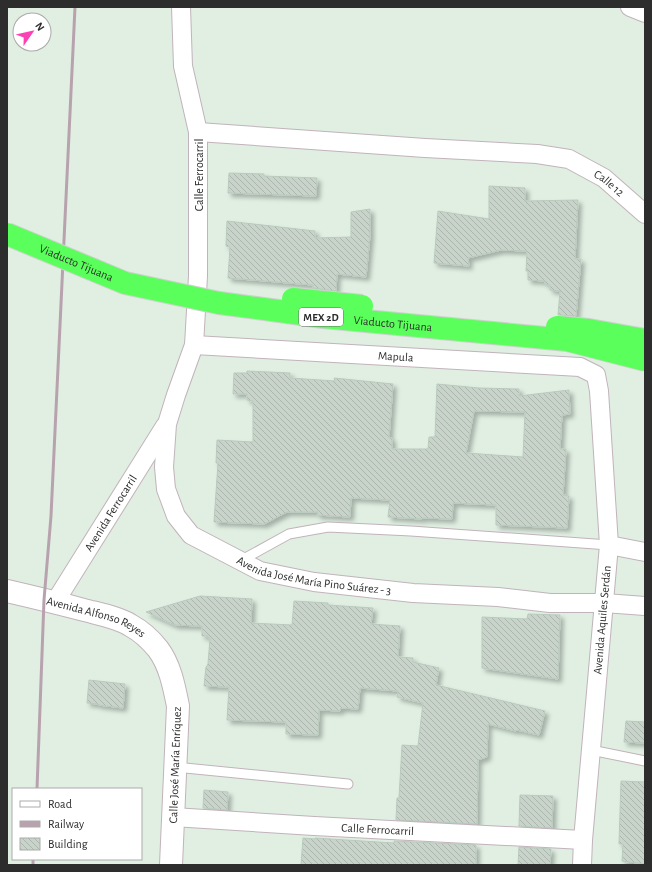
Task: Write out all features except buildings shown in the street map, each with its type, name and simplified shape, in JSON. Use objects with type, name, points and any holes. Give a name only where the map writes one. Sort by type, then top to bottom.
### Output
[{"type":"highway","name":"Viaducto Tijuana","points":[[7,224],[36,238],[127,272],[213,290],[589,330],[645,340]]},
{"type":"highway","name":"Viaducto Tijuana","points":[[7,234],[125,283],[219,303],[323,317],[567,340],[645,360]]},
{"type":"street","name":"Calle Ferrocarril","points":[[181,7],[183,66],[198,132],[198,276],[194,345]]},
{"type":"street","points":[[630,7],[645,13]]},
{"type":"street","name":"Calle 12","points":[[198,132],[425,148],[537,154],[568,159],[604,178],[645,214]]},
{"type":"street","name":"Mapula","points":[[194,345],[580,367],[596,375]]},
{"type":"street","name":"Avenida José María Pino Suárez - 3","points":[[194,345],[167,424],[164,467],[166,489],[176,516],[191,535],[260,571],[314,582],[413,593],[498,597],[550,603],[604,603],[645,606]]},
{"type":"street","name":"Avenida Aquiles Serdán","points":[[582,865],[609,545],[599,391],[596,375]]},
{"type":"street","name":"Avenida Ferrocarril","points":[[55,602],[167,424]]},
{"type":"street","points":[[609,545],[645,552]]},
{"type":"street","name":"Avenida Alfonso Reyes","points":[[7,591],[104,615],[130,625],[146,636],[158,650],[168,667]]},
{"type":"street","name":"Calle José María Enríquez","points":[[168,667],[174,684],[178,706],[171,865]]},
{"type":"street","name":"Calle Ferrocarril","points":[[173,817],[583,840]]},
{"type":"lane","points":[[240,561],[289,534],[328,526],[609,545]]},
{"type":"lane","points":[[591,750],[645,761]]},
{"type":"lane","points":[[175,767],[348,784]]},
{"type":"railway","points":[[37,788],[44,600],[51,516],[75,7]]},
{"type":"railway","points":[[33,860],[33,865]]}]
